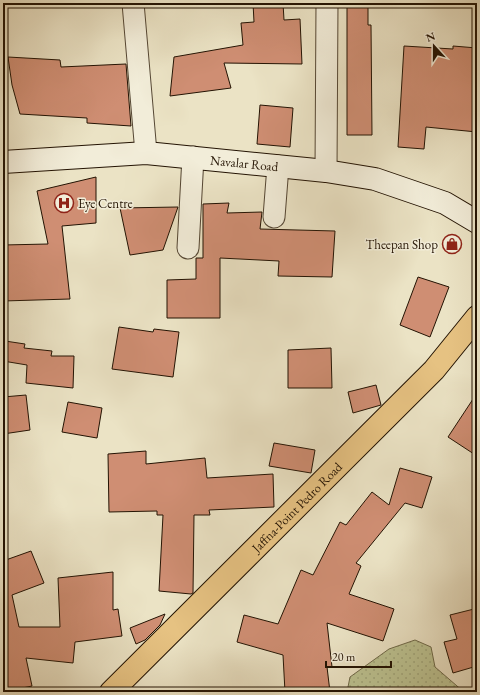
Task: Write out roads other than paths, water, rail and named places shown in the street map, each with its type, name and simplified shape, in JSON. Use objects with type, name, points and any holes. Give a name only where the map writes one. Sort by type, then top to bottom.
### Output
[{"type":"main road","name":"Jaffna-Point Pedro Road","points":[[111,692],[434,370],[477,317]]},
{"type":"street","points":[[133,3],[146,153]]},
{"type":"street","points":[[326,171],[327,3]]},
{"type":"street","name":"Navalar Road","points":[[3,162],[146,153],[326,171],[382,182],[445,203],[477,222]]},
{"type":"street","points":[[188,248],[193,157]]},
{"type":"street","points":[[274,217],[278,166]]},
{"type":"waterway","points":[[470,313],[477,304]]},
{"type":"place","name":"Eye Centre","points":[[64,203]]},
{"type":"place","name":"Theepan Shop","points":[[452,244]]}]
